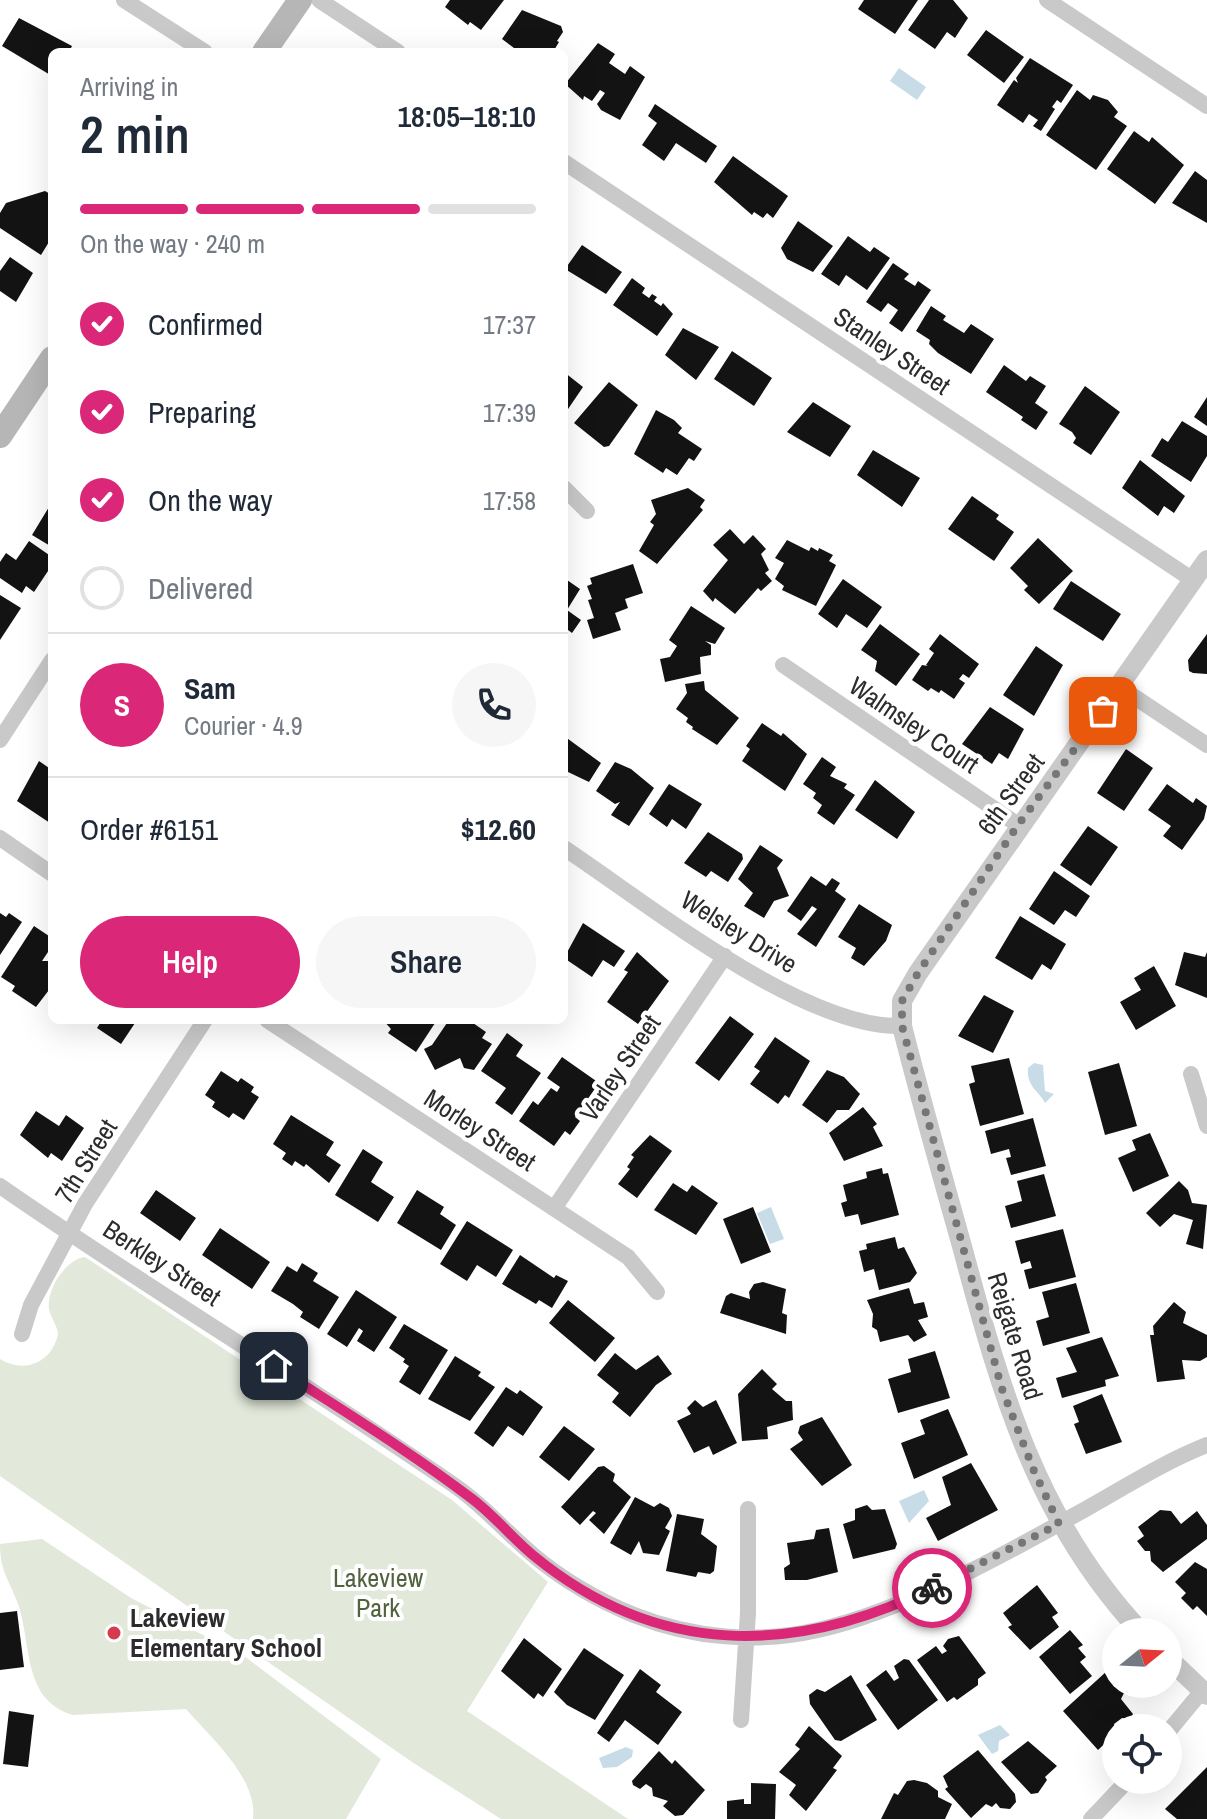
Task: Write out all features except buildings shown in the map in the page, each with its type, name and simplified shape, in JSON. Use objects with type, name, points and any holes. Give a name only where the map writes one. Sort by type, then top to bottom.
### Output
[{"type":"main road","points":[[267,48],[300,0]]},
{"type":"main road","points":[[0,436],[48,364]]},
{"type":"street","points":[[124,0],[199,48]]},
{"type":"street","points":[[319,0],[392,48]]},
{"type":"street","points":[[1047,0],[1207,106]]},
{"type":"street","name":"Stanley Street","points":[[568,165],[1193,580]]},
{"type":"street","points":[[568,492],[587,511]]},
{"type":"street","name":"6th Street","points":[[902,1026],[902,1001],[1018,825],[1121,688],[1207,560]]},
{"type":"street","name":"Walmsley Court","points":[[783,665],[1018,825]]},
{"type":"street","points":[[0,740],[48,666]]},
{"type":"street","points":[[1121,688],[1207,745]]},
{"type":"street","points":[[0,838],[48,871]]},
{"type":"street","name":"Welsley Drive","points":[[568,851],[725,956],[812,1003],[875,1025],[902,1026]]},
{"type":"street","name":"Varley Street","points":[[555,1207],[725,956]]},
{"type":"street","name":"7th Street","points":[[22,1334],[31,1305],[70,1233],[202,1024]]},
{"type":"street","name":"Morley Street","points":[[273,1024],[628,1257],[657,1292]]},
{"type":"street","name":"Reigate Road","points":[[902,1026],[1002,1389],[1034,1471],[1059,1524],[1094,1575],[1129,1618]]},
{"type":"street","points":[[1191,1074],[1207,1126]]},
{"type":"street","name":"Berkley Street","points":[[0,1186],[451,1482],[532,1554],[589,1593],[655,1623],[725,1637],[746,1637],[802,1633],[861,1619],[910,1599],[1059,1524],[1177,1457],[1207,1445]]},
{"type":"street","points":[[741,1720],[748,1509]]},
{"type":"street","points":[[1182,1671],[1205,1693],[1182,1717]]},
{"type":"street","points":[[1091,1819],[1115,1794]]},
{"type":"green space","name":"Lakeview Park","points":[[85,1257],[452,1500],[548,1582],[467,1711],[628,1819],[501,1819],[412,1762],[0,1476],[0,1359],[18,1366],[27,1365],[36,1363],[50,1352],[58,1334],[49,1309],[51,1293],[64,1269]]},
{"type":"green space","points":[[42,1539],[131,1598],[244,1656],[381,1759],[346,1819],[253,1819],[253,1804],[240,1774],[186,1709],[73,1715],[57,1708],[45,1697],[32,1669],[18,1604],[0,1554],[0,1544]]},
{"type":"water","points":[[899,68],[926,87],[917,100],[890,81]]},
{"type":"water","points":[[1034,1063],[1043,1065],[1045,1091],[1054,1094],[1045,1103],[1029,1080],[1028,1068]]},
{"type":"water","points":[[771,1207],[784,1239],[770,1244],[757,1213]]},
{"type":"water","points":[[924,1490],[929,1501],[909,1523],[899,1501]]},
{"type":"water","points":[[1000,1725],[1010,1735],[999,1741],[998,1751],[992,1754],[978,1735]]},
{"type":"water","points":[[626,1747],[633,1750],[632,1757],[617,1767],[603,1768],[599,1758]]},
{"type":"way so far","points":[[932,1588],[1059,1524],[1016,1430],[1002,1389],[902,1026],[902,1001],[1018,825],[1103,711]]},
{"type":"place","name":"Lakeview Elementary School","points":[[114,1633]]},
{"type":"route","points":[[274,1366],[451,1482],[475,1500],[532,1554],[556,1571],[589,1593],[655,1623],[725,1637],[789,1635],[861,1619],[932,1588]]}]
